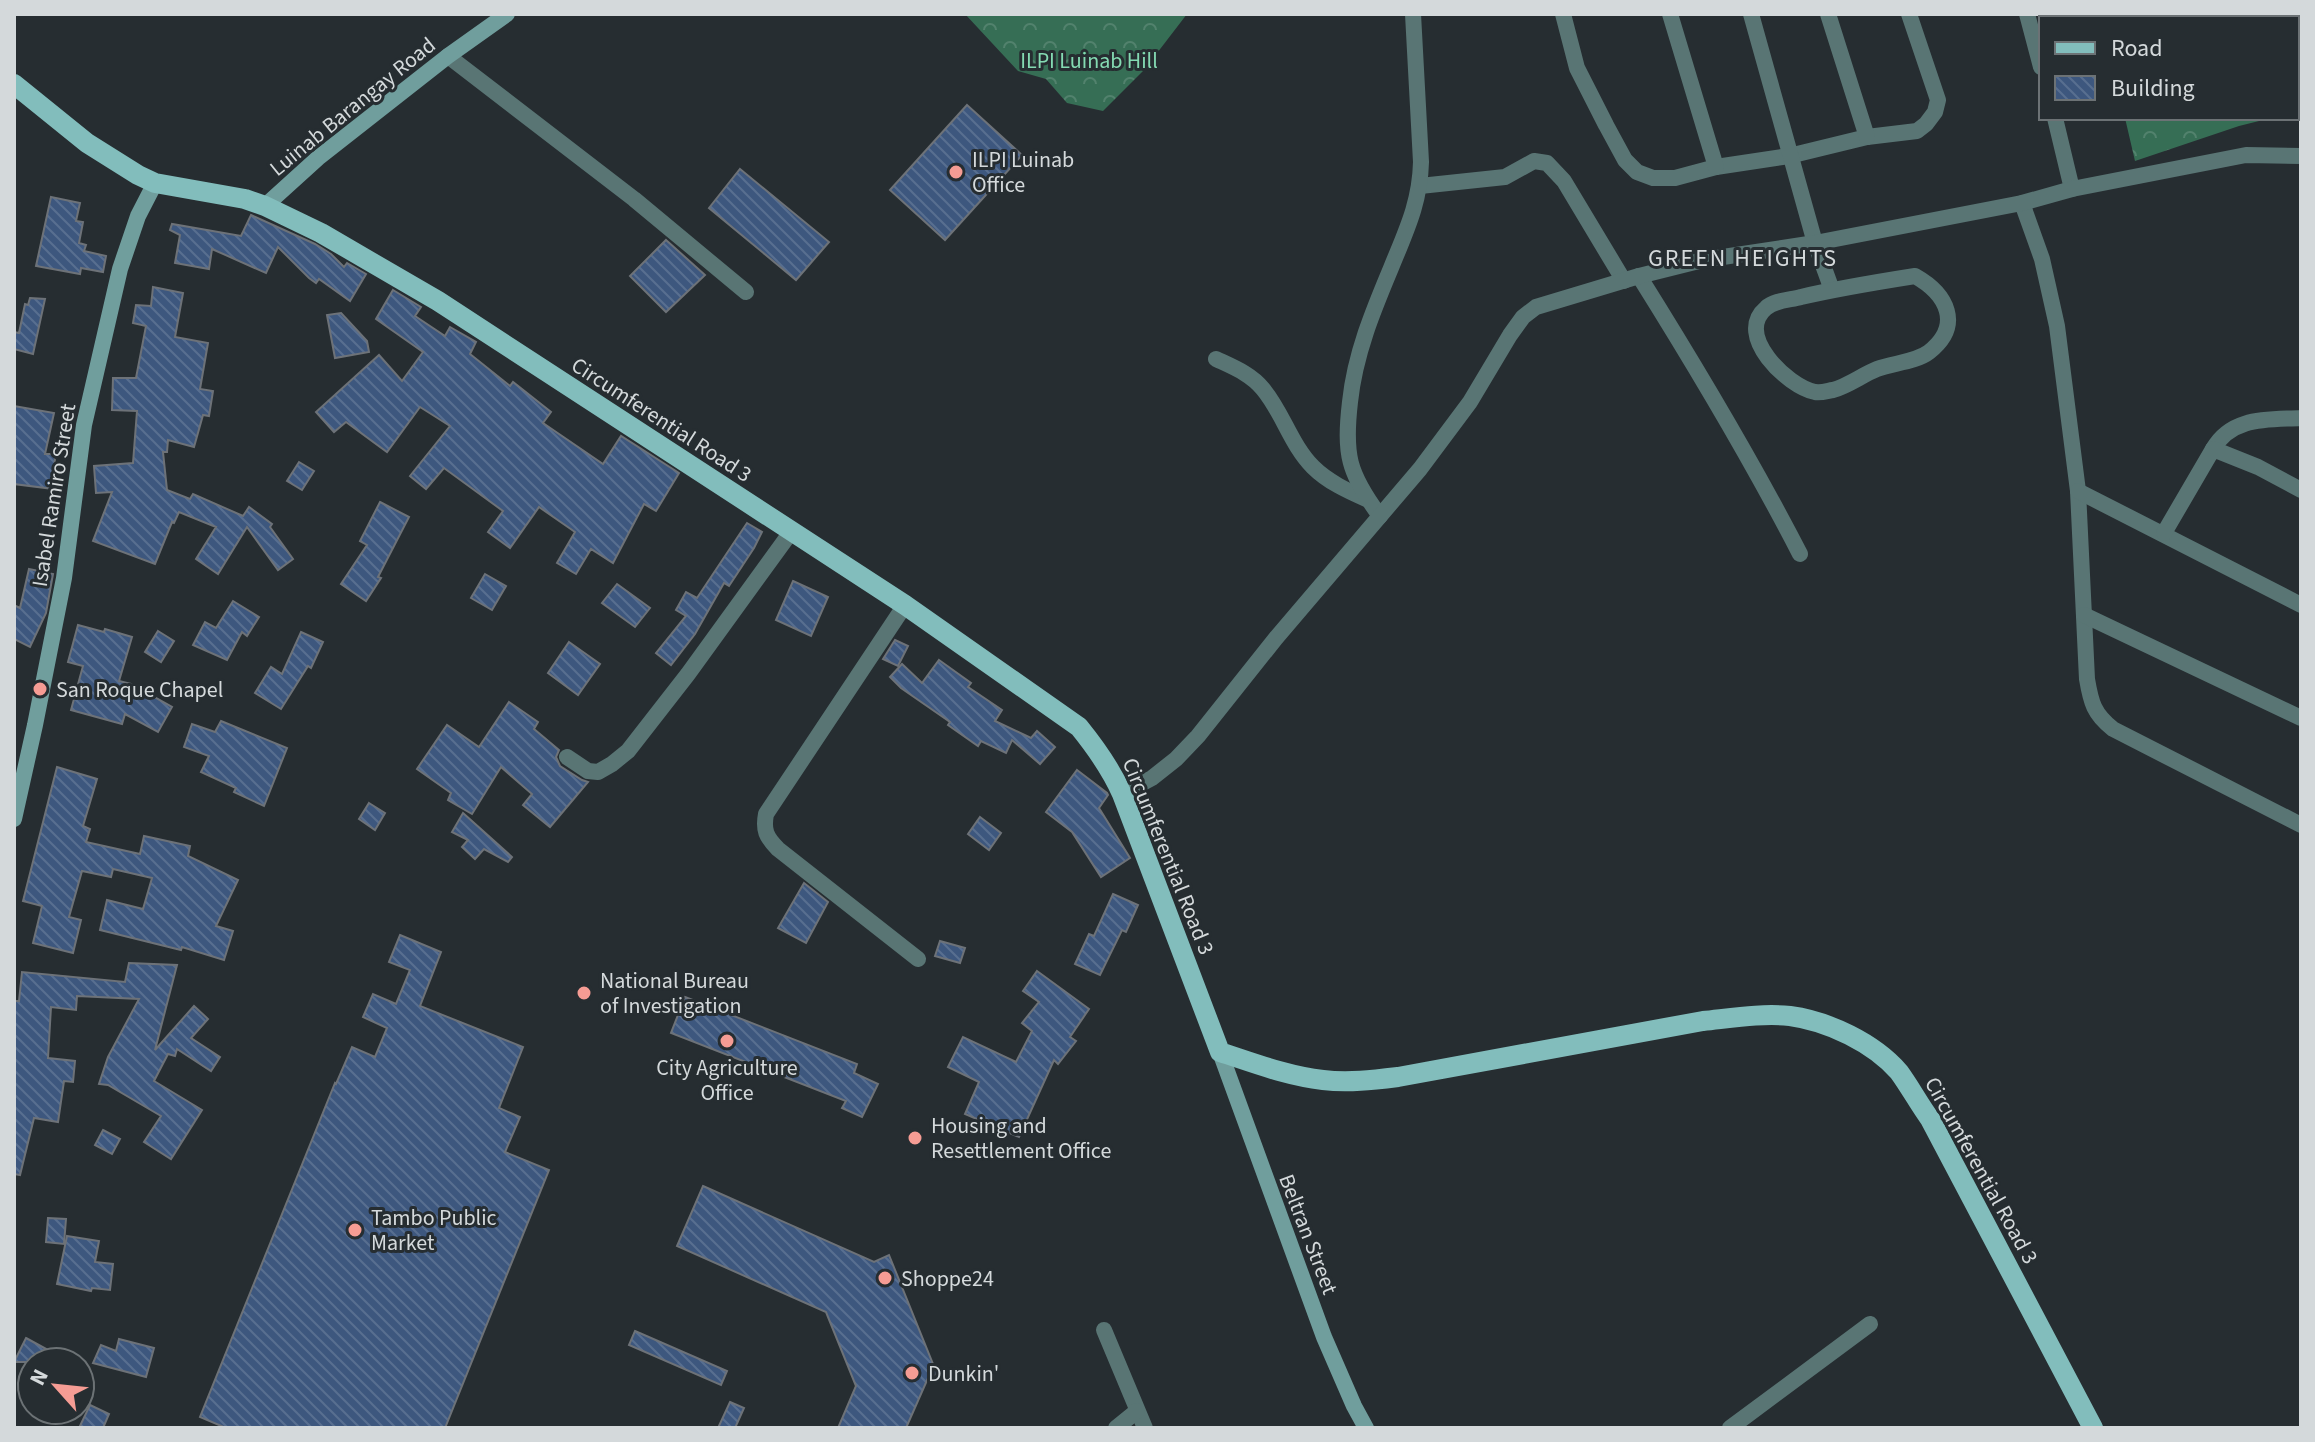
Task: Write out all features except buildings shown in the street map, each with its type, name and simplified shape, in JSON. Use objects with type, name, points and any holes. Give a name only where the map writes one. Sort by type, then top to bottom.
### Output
[{"type":"main road","name":"Circumferential Road 3","points":[[14,84],[87,143],[116,163],[155,183],[245,199],[265,206],[321,233],[438,301],[905,605],[1079,727],[1113,773],[1220,1052],[1293,1075],[1358,1081],[1398,1077],[1703,1021],[1754,1016],[1791,1016],[1821,1024],[1876,1051],[1898,1071],[1930,1119],[2093,1428]]},
{"type":"street","name":"Luinab Barangay Road","points":[[265,206],[318,158],[507,14]]},
{"type":"street","points":[[1380,516],[1354,477],[1346,435],[1352,382],[1368,325],[1409,225],[1420,186],[1413,14]]},
{"type":"street","points":[[1563,14],[1577,68],[1625,160],[1637,172],[1653,178],[1675,178],[1867,137],[1917,131],[1935,112],[1938,100],[1909,14]]},
{"type":"street","points":[[1670,14],[1716,167]]},
{"type":"street","points":[[1751,14],[1789,156],[1832,290]]},
{"type":"street","points":[[1828,14],[1867,137]]},
{"type":"street","points":[[2027,14],[2039,59]]},
{"type":"street","points":[[448,56],[634,199],[746,292]]},
{"type":"street","points":[[2055,120],[2072,189]]},
{"type":"street","points":[[1122,794],[1152,778],[1198,736],[1420,469],[1470,402],[1510,335],[1523,317],[1536,307],[1703,260],[1815,243],[2022,203],[2072,189],[2246,155],[2301,156]]},
{"type":"street","points":[[1420,186],[1505,177],[1534,161],[1547,163],[1564,181],[1684,347],[1760,477],[1800,554]]},
{"type":"street","name":"Isabel Ramiro Street","points":[[14,819],[64,578],[84,425],[120,269],[138,216],[155,183]]},
{"type":"street","points":[[2022,203],[2042,259],[2057,326],[2078,491],[2087,679],[2099,718],[2113,729],[2301,825]]},
{"type":"street","points":[[1915,276],[1931,285],[1944,301],[1949,325],[1942,339],[1927,354],[1875,370],[1837,389],[1818,393],[1799,387],[1772,362],[1756,338],[1756,325],[1761,313],[1770,304],[1832,290],[1915,276]]},
{"type":"street","points":[[1216,359],[1252,378],[1264,389],[1315,469],[1368,500]]},
{"type":"street","points":[[2164,533],[2219,439],[2233,426],[2263,420],[2301,418]]},
{"type":"street","points":[[2213,449],[2258,467],[2301,490]]},
{"type":"street","points":[[2078,491],[2301,605]]},
{"type":"street","points":[[567,757],[588,771],[598,772],[628,751],[791,532]]},
{"type":"street","points":[[905,605],[766,814],[763,829],[778,849],[918,959]]},
{"type":"street","points":[[2084,615],[2301,718]]},
{"type":"street","name":"Beltran Street","points":[[1220,1052],[1319,1322],[1366,1428]]},
{"type":"street","points":[[1730,1428],[1870,1324]]},
{"type":"street","points":[[1104,1330],[1145,1428]]},
{"type":"street","points":[[1116,1428],[1137,1411]]},
{"type":"green space","name":"ILPI Luinab Hill","points":[[965,14],[1187,14],[1144,70],[1103,111],[1067,103],[1046,79],[1018,71]]},
{"type":"green space","points":[[2301,14],[2301,110],[2299,16],[2102,16]]},
{"type":"green space","points":[[2125,120],[2263,120],[2239,126],[2135,161]]},
{"type":"place","name":"ILPI Luinab Office","points":[[956,172]]},
{"type":"place","name":"San Roque Chapel","points":[[40,689]]},
{"type":"place","name":"National Bureau of Investigation","points":[[584,993]]},
{"type":"place","name":"City Agriculture Office","points":[[727,1041]]},
{"type":"place","name":"Housing and Resettlement Office","points":[[915,1138]]},
{"type":"place","name":"Tambo Public Market","points":[[355,1230]]},
{"type":"place","name":"Shoppe24","points":[[885,1278]]},
{"type":"place","name":"Dunkin'","points":[[912,1373]]},
{"type":"district","name":"GREEN HEIGHTS","points":[[1743,258]]}]
